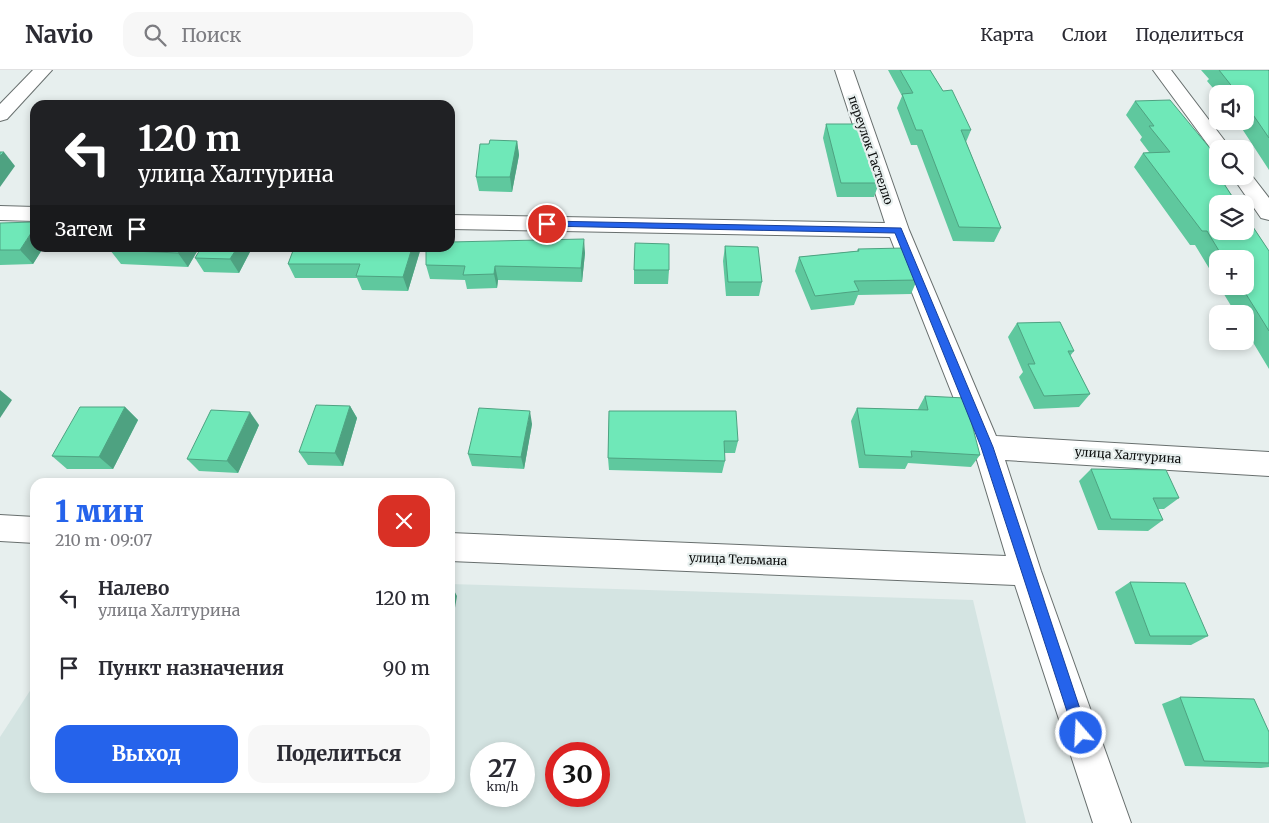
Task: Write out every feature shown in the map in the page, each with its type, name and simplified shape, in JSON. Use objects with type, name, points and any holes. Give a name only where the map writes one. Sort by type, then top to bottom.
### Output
[{"type":"street","points":[[0,116],[43,70]]},
{"type":"street","name":"переулок Гастелло","points":[[844,70],[898,230],[987,447],[1026,571],[1112,823]]},
{"type":"street","points":[[1162,70],[1214,140]]},
{"type":"street","points":[[1249,185],[1269,212]]},
{"type":"street","points":[[0,213],[30,214]]},
{"type":"street","points":[[455,222],[898,230]]},
{"type":"street","name":"улица Халтурина","points":[[987,447],[1269,464]]},
{"type":"street","points":[[0,528],[30,530]]},
{"type":"street","name":"улица Тельмана","points":[[455,547],[1026,571]]},
{"type":"shaded area","points":[[455,584],[973,600],[1026,823],[0,823],[0,737],[30,691],[30,793],[455,793]]},
{"type":"building","points":[[900,70],[930,70],[943,91],[952,90],[971,130],[961,130],[1001,228],[959,227],[922,130],[916,130],[902,94],[913,93]]},
{"type":"building","points":[[1219,70],[1269,71],[1269,138],[1254,116],[1254,85],[1231,85]]},
{"type":"building","points":[[1170,100],[1209,147],[1209,185],[1225,185],[1231,195],[1209,195],[1209,234],[1207,231],[1202,231],[1143,153],[1170,152],[1149,126],[1154,126],[1135,101]]},
{"type":"building","points":[[826,124],[859,124],[879,183],[841,183]]},
{"type":"building","points":[[490,140],[517,141],[510,177],[476,177],[480,144],[489,144]]},
{"type":"building","points":[[30,222],[30,235],[20,250],[0,250],[0,223]]},
{"type":"building","points":[[1254,228],[1269,251],[1269,331],[1247,295],[1254,295],[1254,250],[1219,250],[1212,240],[1254,240]]},
{"type":"building","points":[[584,239],[581,268],[495,266],[494,274],[463,275],[465,266],[426,265],[426,252],[455,252],[455,242]]},
{"type":"building","points":[[635,243],[669,244],[669,270],[634,270]]},
{"type":"building","points":[[725,246],[758,247],[762,282],[728,282]]},
{"type":"building","points":[[904,248],[917,280],[854,281],[859,291],[815,296],[799,257],[859,251],[858,249]]},
{"type":"building","points":[[199,252],[234,252],[230,259],[195,258]]},
{"type":"building","points":[[292,252],[411,252],[403,277],[356,276],[360,264],[288,264]]},
{"type":"building","points":[[1060,322],[1074,351],[1068,351],[1090,394],[1044,396],[1028,364],[1035,364],[1017,323]]},
{"type":"building","points":[[925,396],[965,398],[980,455],[911,451],[912,457],[865,455],[857,408],[928,410]]},
{"type":"building","points":[[316,405],[350,406],[335,453],[299,452]]},
{"type":"building","points":[[80,407],[125,407],[99,457],[52,456]]},
{"type":"building","points":[[479,408],[530,411],[521,457],[468,454]]},
{"type":"building","points":[[211,410],[250,412],[227,461],[187,459]]},
{"type":"building","points":[[609,411],[736,411],[738,441],[724,441],[725,461],[608,458]]},
{"type":"building","points":[[1091,469],[1166,470],[1179,498],[1153,498],[1163,520],[1111,519]]},
{"type":"building","points":[[1130,582],[1185,583],[1208,636],[1150,636]]},
{"type":"building","points":[[1180,697],[1254,699],[1269,732],[1269,763],[1204,761]]},
{"type":"route","points":[[547,224],[898,230],[987,447],[1026,571],[1081,733]]}]
